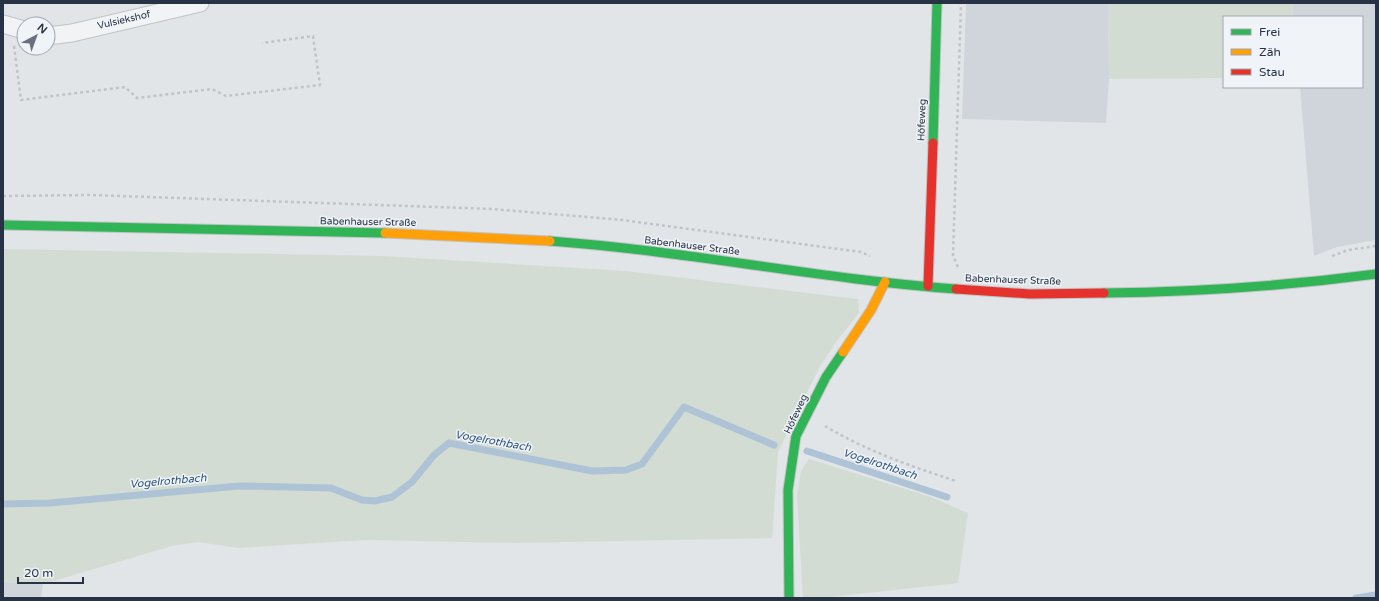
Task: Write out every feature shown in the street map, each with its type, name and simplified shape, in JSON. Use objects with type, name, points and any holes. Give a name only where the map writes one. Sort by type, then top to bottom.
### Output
[{"type":"main road","name":"Höfeweg","points":[[928,286],[937,3]]},
{"type":"main road","name":"Babenhauser Straße","points":[[3,225],[416,234],[521,239],[603,246],[885,282],[1030,294],[1138,292],[1314,282],[1376,274]]},
{"type":"main road","name":"Höfeweg","points":[[789,598],[788,490],[796,436],[826,377],[870,310],[885,282]]},
{"type":"street","name":"Vulsiekshof","points":[[56,35],[72,33],[200,3]]},
{"type":"path","points":[[960,272],[953,256],[961,3]]},
{"type":"path","points":[[13,26],[20,100],[125,87],[137,98],[212,89],[226,96],[320,84],[313,36],[262,44]]},
{"type":"path","points":[[807,416],[840,435],[898,462],[956,481]]},
{"type":"shaded area","points":[[966,3],[1108,3],[1109,79],[1106,123],[962,119]]},
{"type":"shaded area","points":[[1108,3],[1292,3],[1293,16],[1223,16],[1223,78],[1109,79]]},
{"type":"shaded area","points":[[1292,3],[1376,3],[1376,240],[1337,247],[1314,256],[1300,88],[1363,88],[1363,16],[1293,16]]},
{"type":"shaded area","points":[[3,249],[383,256],[626,271],[858,299],[859,313],[836,342],[820,366],[778,452],[772,538],[516,543],[366,540],[239,548],[198,542],[172,546],[43,584],[3,582]]},
{"type":"shaded area","points":[[809,459],[931,497],[968,513],[958,583],[822,598],[803,598],[797,495],[801,471]]},
{"type":"shaded area","points":[[3,582],[43,584],[41,598],[3,598]]},
{"type":"waterway","name":"Vogelrothbach","points":[[3,504],[50,503],[239,486],[331,488],[362,500],[375,501],[392,497],[412,482],[434,455],[449,443],[592,471],[626,470],[642,464],[684,407],[774,445]]},
{"type":"waterway","name":"Vogelrothbach","points":[[807,451],[947,497]]},
{"type":"waterway","name":"Vogelrothbach","points":[[1356,598],[1376,595]]},
{"type":"traffic: fast","points":[[933,143],[937,3]]},
{"type":"traffic: fast","points":[[3,225],[385,233]]},
{"type":"traffic: fast","points":[[550,241],[652,251],[854,279],[956,289]]},
{"type":"traffic: fast","points":[[1104,293],[1240,288],[1376,274]]},
{"type":"traffic: fast","points":[[789,598],[788,490],[796,436],[826,377],[843,352]]},
{"type":"traffic: slow","points":[[385,233],[550,241]]},
{"type":"traffic: slow","points":[[843,352],[871,310],[885,282]]},
{"type":"traffic: jam","points":[[928,286],[933,143]]},
{"type":"traffic: jam","points":[[956,289],[1030,294],[1104,293]]}]
